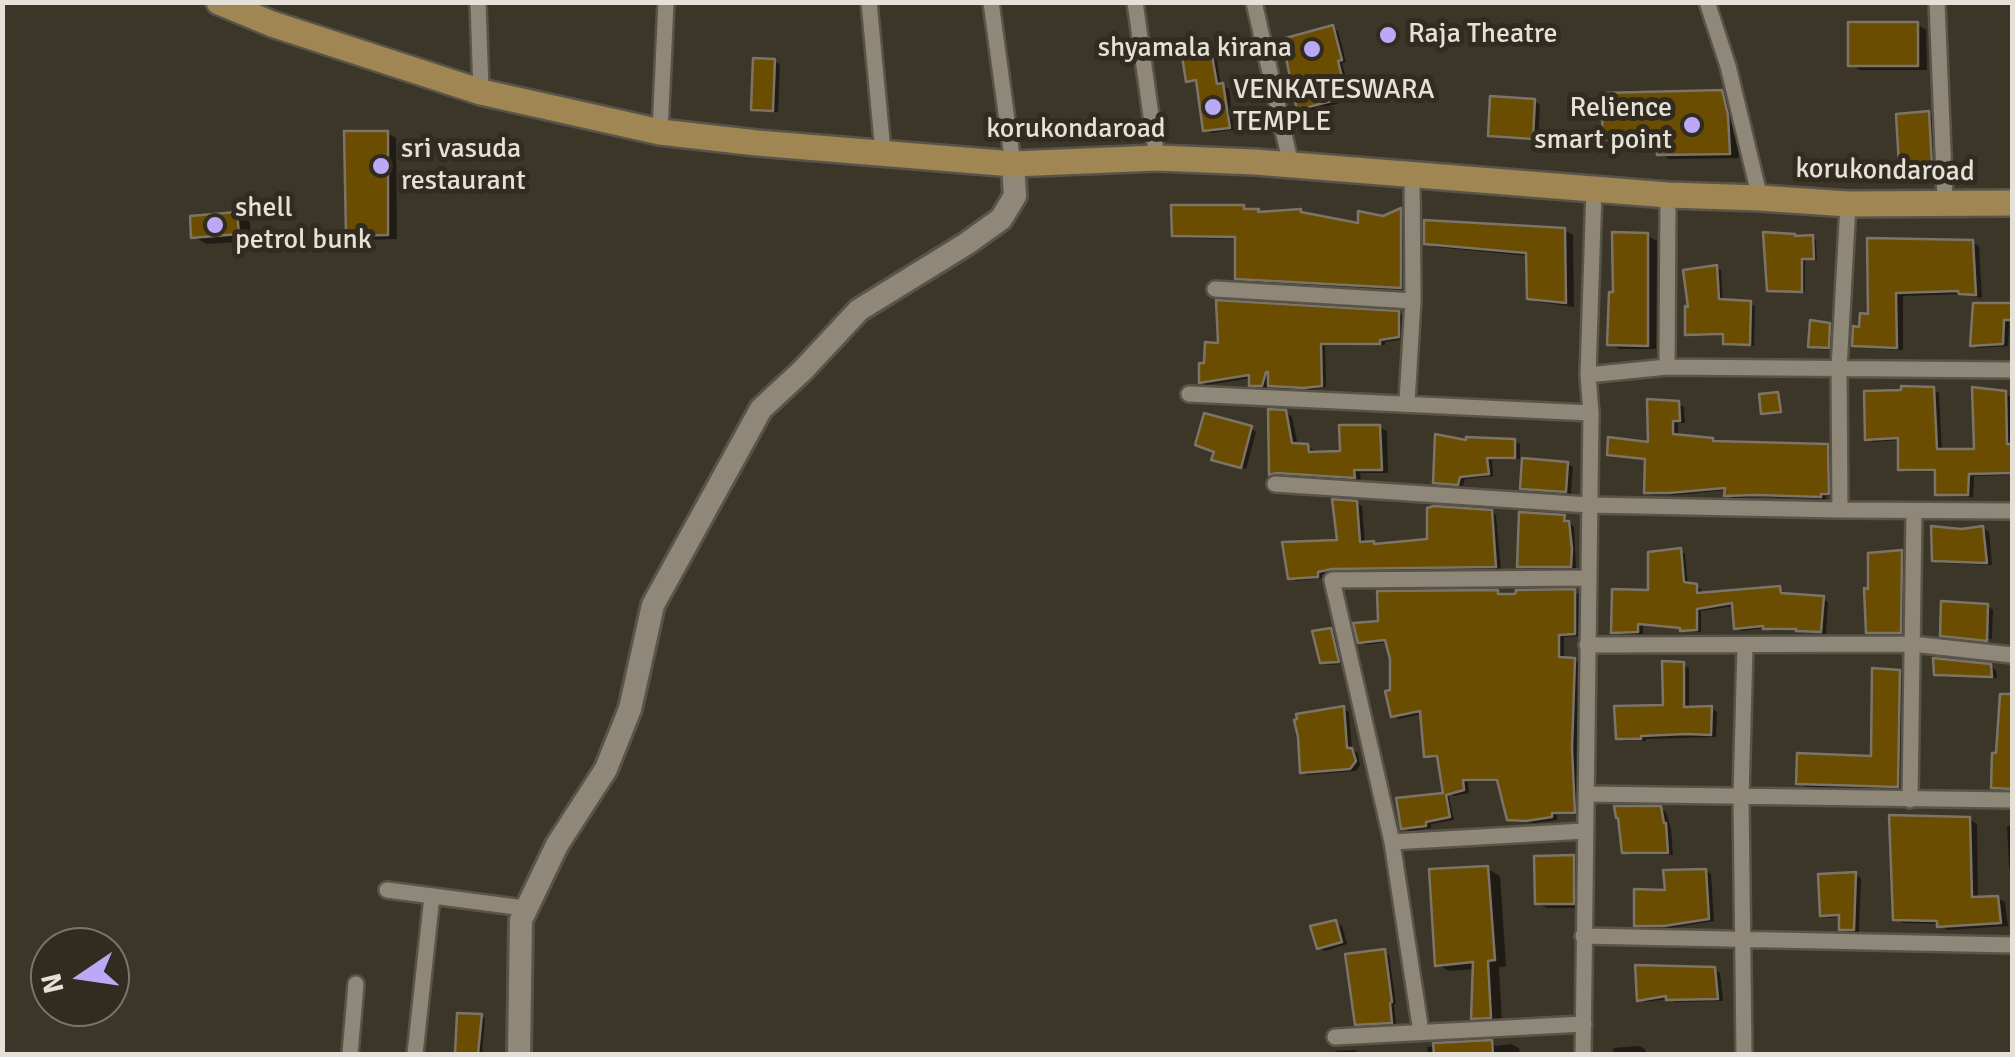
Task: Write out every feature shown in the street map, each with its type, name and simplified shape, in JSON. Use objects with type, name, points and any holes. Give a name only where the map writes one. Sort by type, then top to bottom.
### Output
[{"type":"main road","name":"korukondaroad","points":[[219,2],[272,24],[481,92],[660,132],[757,143],[1013,164],[1157,158],[1291,165],[1668,196],[1848,204],[2012,203]]},
{"type":"main road","points":[[518,1054],[524,908],[556,845],[606,769],[630,708],[653,605],[760,408],[804,370],[860,310],[1001,220],[1015,196],[1013,164]]},
{"type":"street","points":[[478,2],[481,92]]},
{"type":"street","points":[[660,132],[666,2]]},
{"type":"street","points":[[870,2],[883,152]]},
{"type":"street","points":[[991,2],[1013,164]]},
{"type":"street","points":[[1136,2],[1157,158]]},
{"type":"street","points":[[1254,2],[1291,165]]},
{"type":"street","points":[[1707,2],[1728,66],[1760,198]]},
{"type":"street","points":[[1937,2],[1945,202]]},
{"type":"street","points":[[1408,402],[1413,301],[1412,174]]},
{"type":"street","points":[[1584,1054],[1591,412],[1588,375],[1594,190]]},
{"type":"street","points":[[1667,367],[1668,196]]},
{"type":"street","points":[[1840,510],[1839,369],[1848,204]]},
{"type":"street","points":[[1215,289],[1413,301]]},
{"type":"street","points":[[1588,375],[1667,367],[2012,370]]},
{"type":"street","points":[[1190,394],[1591,412]]},
{"type":"street","points":[[1275,484],[1590,505],[2012,510]]},
{"type":"street","points":[[1910,800],[1914,511]]},
{"type":"street","points":[[1420,1032],[1392,842],[1332,580],[1588,578]]},
{"type":"street","points":[[1587,646],[1912,644],[2012,655]]},
{"type":"street","points":[[1744,1054],[1741,797],[1745,645]]},
{"type":"street","points":[[1586,794],[2012,800]]},
{"type":"street","points":[[1392,842],[1584,830]]},
{"type":"street","points":[[386,890],[524,908]]},
{"type":"street","points":[[414,1054],[432,896]]},
{"type":"street","points":[[1583,936],[2012,945]]},
{"type":"street","points":[[350,1054],[356,984]]},
{"type":"street","points":[[1336,1037],[1584,1024]]},
{"type":"building","points":[[1848,22],[1918,22],[1918,66],[1848,66]]},
{"type":"building","points":[[1333,25],[1347,97],[1297,110],[1282,39]]},
{"type":"building","points":[[1210,44],[1217,84],[1223,83],[1230,128],[1203,131],[1196,80],[1186,82],[1181,49]]},
{"type":"building","points":[[753,58],[775,59],[773,111],[751,110]]},
{"type":"building","points":[[1722,90],[1730,154],[1657,155],[1657,137],[1603,140],[1601,93]]},
{"type":"building","points":[[1490,96],[1535,99],[1533,139],[1488,136]]},
{"type":"building","points":[[1929,111],[1932,165],[1899,166],[1896,114]]},
{"type":"building","points":[[344,131],[388,131],[388,235],[346,236]]},
{"type":"building","points":[[1171,205],[1244,205],[1244,209],[1259,209],[1258,212],[1301,209],[1358,223],[1358,211],[1383,216],[1401,208],[1401,288],[1235,279],[1235,237],[1172,236]]},
{"type":"building","name":"shell petrol bunk","points":[[237,212],[239,234],[191,238],[190,216]]},
{"type":"building","points":[[1424,220],[1565,228],[1566,303],[1527,299],[1526,253],[1424,244]]},
{"type":"building","points":[[1612,232],[1648,233],[1648,346],[1607,345],[1609,292],[1613,292]]},
{"type":"building","points":[[1763,232],[1813,235],[1814,259],[1802,259],[1802,292],[1767,291]]},
{"type":"building","points":[[1867,238],[1973,240],[1976,295],[1958,291],[1896,293],[1897,348],[1852,346],[1853,326],[1859,327],[1860,313],[1868,314]]},
{"type":"building","points":[[1717,265],[1719,299],[1751,301],[1750,345],[1723,344],[1723,334],[1685,335],[1685,306],[1688,307],[1683,270]]},
{"type":"building","points":[[1216,300],[1399,311],[1399,337],[1380,340],[1380,344],[1321,344],[1322,386],[1268,386],[1268,372],[1262,386],[1249,386],[1249,375],[1199,383],[1205,342],[1218,343]]},
{"type":"building","points":[[1973,303],[2012,303],[2012,320],[2004,320],[2003,344],[1970,346]]},
{"type":"building","points":[[1810,320],[1830,323],[1829,348],[1808,347]]},
{"type":"building","points":[[1901,386],[1934,387],[1937,449],[1974,449],[1972,387],[2006,391],[2012,473],[1969,474],[1968,495],[1935,495],[1935,470],[1898,470],[1898,438],[1865,440],[1864,391],[1901,390]]},
{"type":"building","points":[[1778,392],[1781,412],[1761,414],[1759,394]]},
{"type":"building","points":[[1647,399],[1679,401],[1680,421],[1673,421],[1673,434],[1713,441],[1828,444],[1829,494],[1724,496],[1725,488],[1644,493],[1645,459],[1607,455],[1608,437],[1648,442]]},
{"type":"building","points":[[1268,409],[1286,410],[1292,443],[1308,444],[1309,452],[1340,451],[1339,425],[1380,425],[1382,470],[1354,470],[1355,478],[1269,475]]},
{"type":"building","points":[[1204,413],[1252,426],[1241,468],[1211,460],[1214,452],[1195,445]]},
{"type":"building","points":[[1435,434],[1466,440],[1515,439],[1515,458],[1487,458],[1489,474],[1460,477],[1458,485],[1433,483]]},
{"type":"building","points":[[1522,458],[1568,462],[1566,492],[1520,489]]},
{"type":"building","points":[[1332,499],[1357,501],[1360,542],[1374,544],[1427,539],[1427,508],[1492,510],[1496,567],[1332,569],[1318,572],[1318,577],[1288,579],[1282,542],[1337,540]]},
{"type":"building","points":[[1519,512],[1565,515],[1564,521],[1569,521],[1571,567],[1517,567]]},
{"type":"building","points":[[1931,526],[1983,526],[1987,563],[1932,561]]},
{"type":"building","points":[[1681,548],[1684,582],[1697,584],[1697,593],[1780,586],[1781,593],[1824,596],[1821,632],[1763,626],[1734,629],[1732,603],[1697,609],[1697,630],[1638,624],[1638,632],[1611,633],[1612,589],[1648,590],[1648,552]]},
{"type":"building","points":[[1902,550],[1901,633],[1866,633],[1864,588],[1868,589],[1868,553]]},
{"type":"building","points":[[1575,589],[1575,634],[1559,635],[1559,657],[1575,658],[1575,813],[1507,820],[1497,780],[1463,780],[1464,790],[1446,795],[1450,817],[1426,822],[1426,826],[1401,829],[1396,798],[1443,793],[1437,756],[1424,757],[1420,711],[1391,717],[1385,691],[1390,690],[1390,659],[1385,640],[1358,643],[1353,623],[1378,621],[1377,591],[1498,590],[1498,594],[1515,594],[1516,590]]},
{"type":"building","points":[[1941,601],[1988,604],[1987,641],[1940,636]]},
{"type":"building","points":[[1331,628],[1339,662],[1320,663],[1312,631]]},
{"type":"building","points":[[1933,658],[1991,664],[1992,677],[1934,675]]},
{"type":"building","points":[[1662,661],[1684,662],[1684,707],[1712,706],[1711,735],[1616,739],[1614,706],[1663,705]]},
{"type":"building","points":[[1872,668],[1900,670],[1898,787],[1796,784],[1797,753],[1871,756]]},
{"type":"building","points":[[2000,694],[2012,694],[2012,789],[1991,788]]},
{"type":"building","points":[[1344,706],[1347,748],[1352,748],[1356,761],[1350,769],[1300,773],[1296,714]]},
{"type":"building","points":[[1614,806],[1661,806],[1668,853],[1622,853]]},
{"type":"building","points":[[1889,815],[1970,817],[1972,897],[1998,896],[2001,923],[1937,927],[1937,921],[1893,920]]},
{"type":"building","points":[[1574,855],[1574,904],[1535,904],[1534,856]]},
{"type":"building","points":[[1488,866],[1495,960],[1488,961],[1491,1018],[1471,1019],[1473,962],[1435,966],[1429,869]]},
{"type":"building","points":[[1706,869],[1709,919],[1634,926],[1634,889],[1665,890],[1663,870]]},
{"type":"building","points":[[1856,872],[1854,930],[1839,930],[1839,915],[1820,916],[1818,874]]},
{"type":"building","points":[[1336,920],[1342,942],[1317,949],[1310,926]]},
{"type":"building","points":[[1385,949],[1392,1023],[1355,1025],[1345,954]]},
{"type":"building","points":[[1635,965],[1715,967],[1718,999],[1666,1000],[1666,996],[1637,1001]]},
{"type":"building","points":[[457,1013],[482,1014],[478,1054],[455,1054]]},
{"type":"building","points":[[1492,1040],[1493,1054],[1434,1054],[1433,1043]]},
{"type":"place","name":"Raja Theatre","points":[[1388,35]]},
{"type":"place","name":"shyamala kirana","points":[[1312,49]]},
{"type":"place","name":"VENKATESWARA TEMPLE","points":[[1213,107]]},
{"type":"place","name":"Relience smart point","points":[[1692,125]]},
{"type":"place","name":"sri vasuda restaurant","points":[[381,166]]},
{"type":"place","name":"shell petrol bunk","points":[[215,225]]}]
